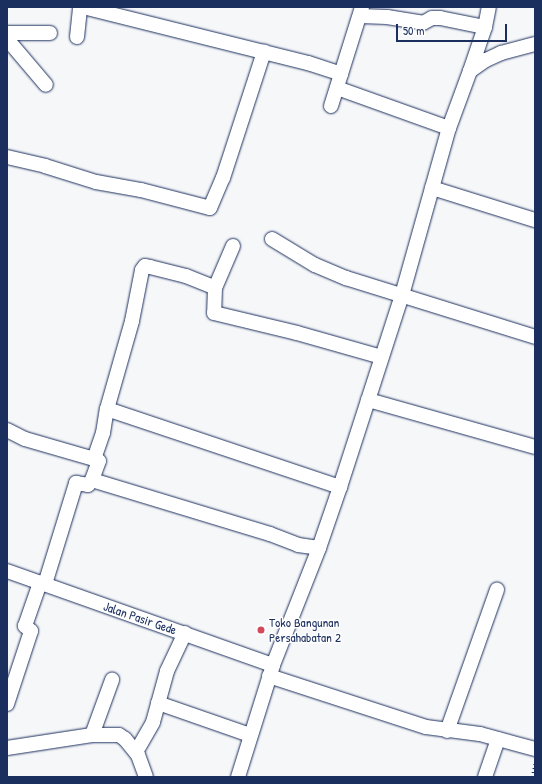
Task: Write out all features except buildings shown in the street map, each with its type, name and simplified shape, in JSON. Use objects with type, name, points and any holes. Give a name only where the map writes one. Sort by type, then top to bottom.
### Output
[{"type":"street","points":[[77,37],[82,7],[308,63],[341,74]]},
{"type":"street","points":[[238,777],[271,671],[340,487],[402,295],[449,128],[470,71],[489,7]]},
{"type":"street","points":[[331,106],[361,12],[423,23],[432,18],[440,18],[484,27]]},
{"type":"street","points":[[7,33],[50,33]]},
{"type":"street","points":[[7,39],[46,85]]},
{"type":"street","points":[[470,71],[496,55],[535,44]]},
{"type":"street","points":[[7,157],[45,166],[96,182],[141,190],[210,208],[223,178],[264,52]]},
{"type":"street","points":[[337,88],[449,128]]},
{"type":"street","points":[[432,188],[535,220]]},
{"type":"street","points":[[272,239],[315,265],[346,278],[535,337]]},
{"type":"street","points":[[233,246],[215,288],[214,313],[297,333],[382,357]]},
{"type":"street","points":[[94,459],[103,433],[107,409],[132,321],[142,270],[145,266],[186,276],[215,288]]},
{"type":"street","points":[[368,400],[535,447]]},
{"type":"street","points":[[107,409],[340,487]]},
{"type":"street","points":[[7,430],[25,439],[98,461],[92,480],[88,485],[76,484],[42,583],[25,626],[31,631],[7,704]]},
{"type":"street","points":[[92,480],[270,534],[298,545],[318,548]]},
{"type":"street","name":"Jalan Pasir Gede","points":[[7,572],[185,633],[271,671],[426,727],[447,731],[480,734],[535,749]]},
{"type":"street","points":[[447,731],[497,590]]},
{"type":"street","points":[[136,752],[153,722],[167,671],[185,633]]},
{"type":"street","points":[[92,736],[112,680]]},
{"type":"street","points":[[158,703],[250,735]]},
{"type":"street","points":[[7,748],[92,736],[119,736],[125,739],[136,752],[146,777]]},
{"type":"street","points":[[485,777],[498,739]]},
{"type":"path","points":[[532,777],[535,760]]},
{"type":"place","name":"Toko Bangunan Persahabatan 2","points":[[261,630]]}]
